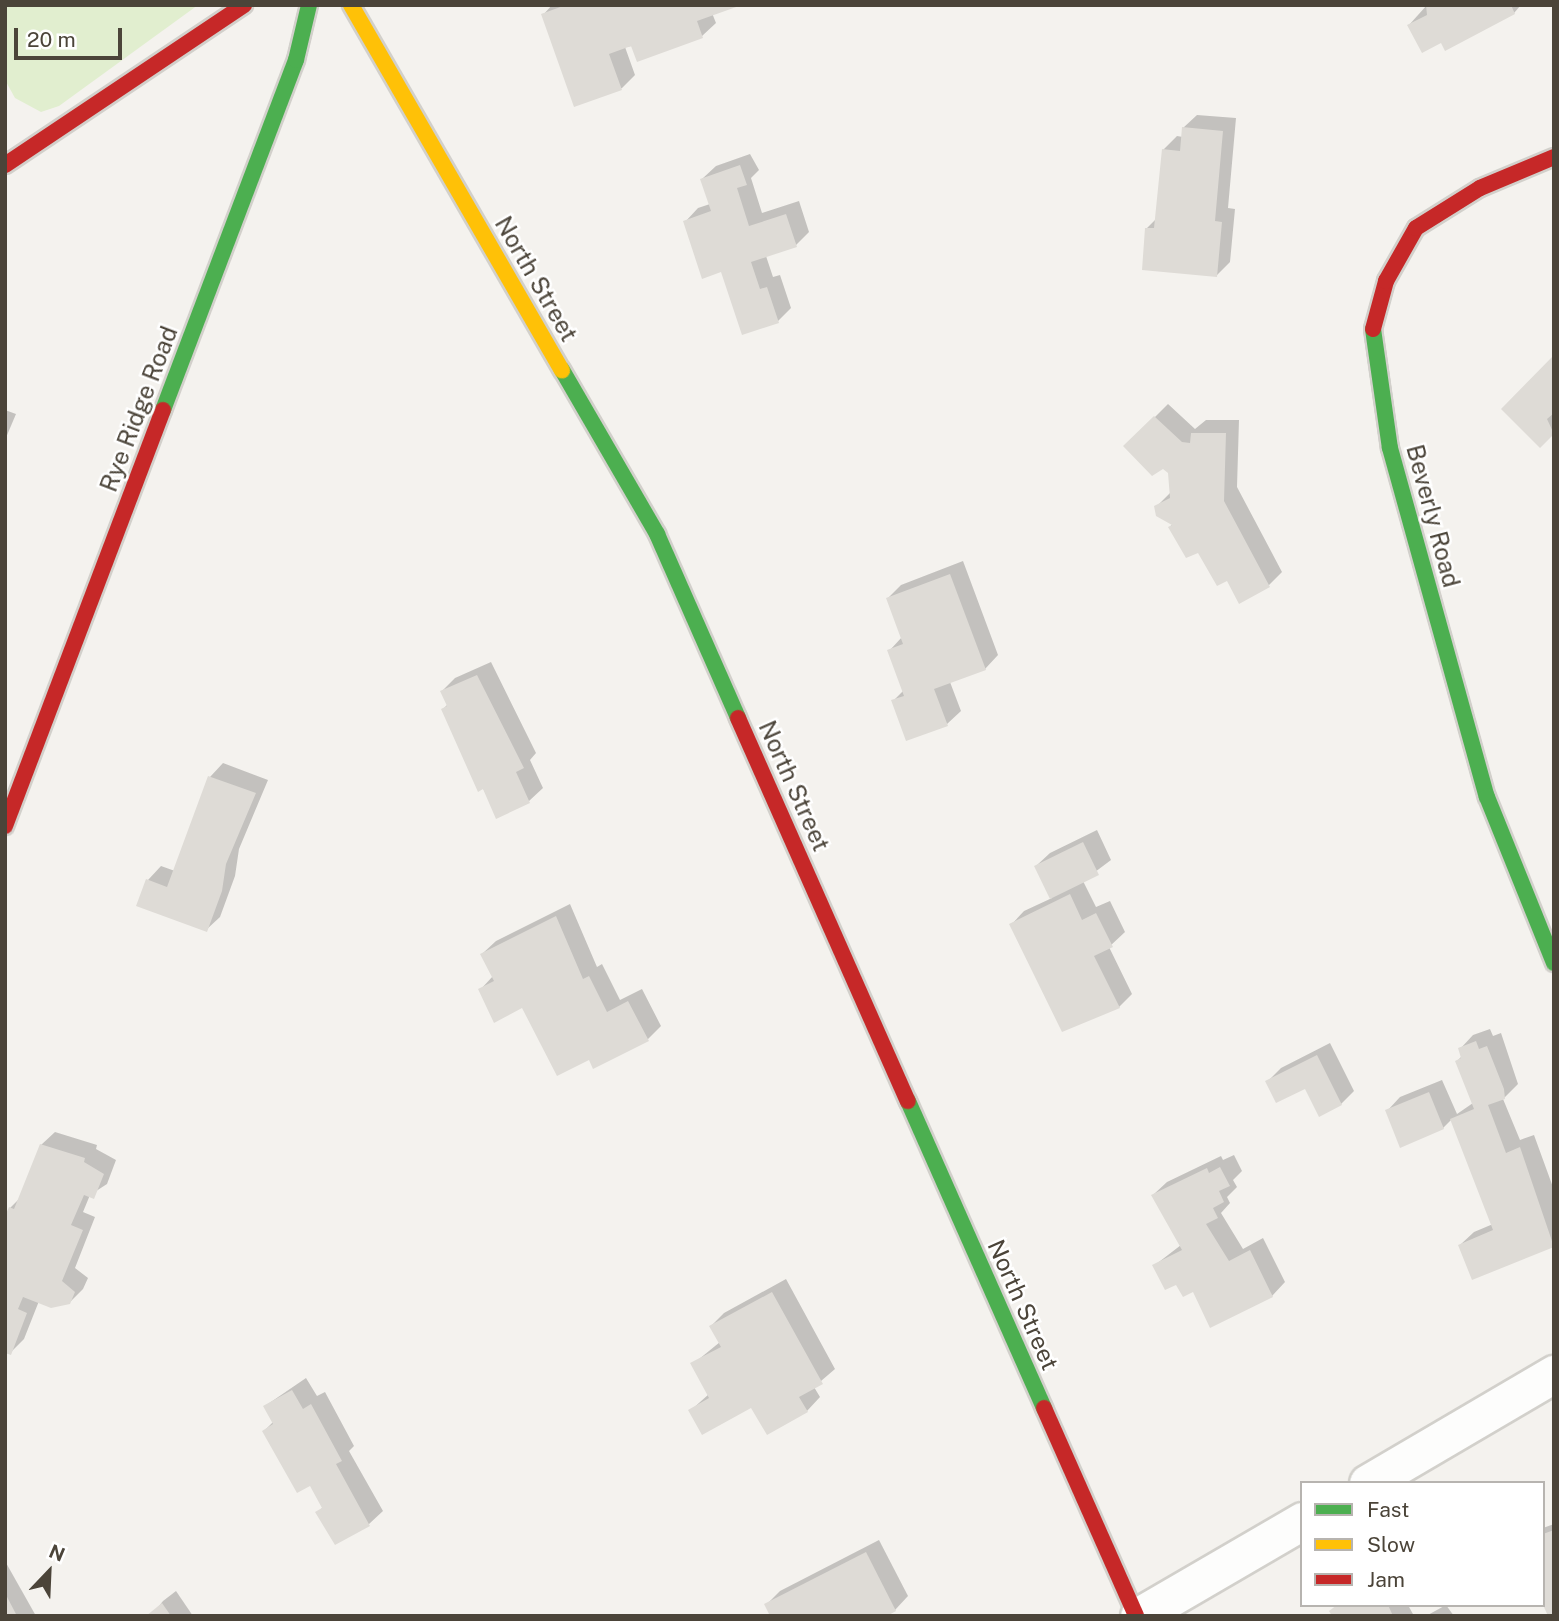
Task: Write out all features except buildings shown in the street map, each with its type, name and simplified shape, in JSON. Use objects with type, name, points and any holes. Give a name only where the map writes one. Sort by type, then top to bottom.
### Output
[{"type":"street","points":[[5,165],[244,5]]},
{"type":"street","name":"Rye Ridge Road","points":[[5,826],[296,60],[309,5]]},
{"type":"street","name":"North Street","points":[[351,5],[657,534],[1138,1616]]},
{"type":"street","name":"Beverly Road","points":[[1554,157],[1480,188],[1416,228],[1386,281],[1372,332],[1390,448],[1487,797],[1554,963]]},
{"type":"street","points":[[1371,1481],[1554,1374]]},
{"type":"street","points":[[1138,1616],[1300,1522]]},
{"type":"green space","points":[[5,5],[198,5],[59,106],[41,112],[15,98],[5,80]]},
{"type":"traffic: fast","points":[[163,410],[296,60],[309,5]]},
{"type":"traffic: fast","points":[[1373,329],[1390,448],[1487,797],[1554,963]]},
{"type":"traffic: fast","points":[[562,370],[657,534],[738,718]]},
{"type":"traffic: fast","points":[[908,1101],[1044,1408]]},
{"type":"traffic: slow","points":[[351,5],[562,370]]},
{"type":"traffic: jam","points":[[5,165],[244,5]]},
{"type":"traffic: jam","points":[[1373,329],[1386,281],[1416,228],[1480,188],[1554,157]]},
{"type":"traffic: jam","points":[[5,826],[163,410]]},
{"type":"traffic: jam","points":[[738,718],[908,1101]]},
{"type":"traffic: jam","points":[[1044,1408],[1136,1616]]}]
